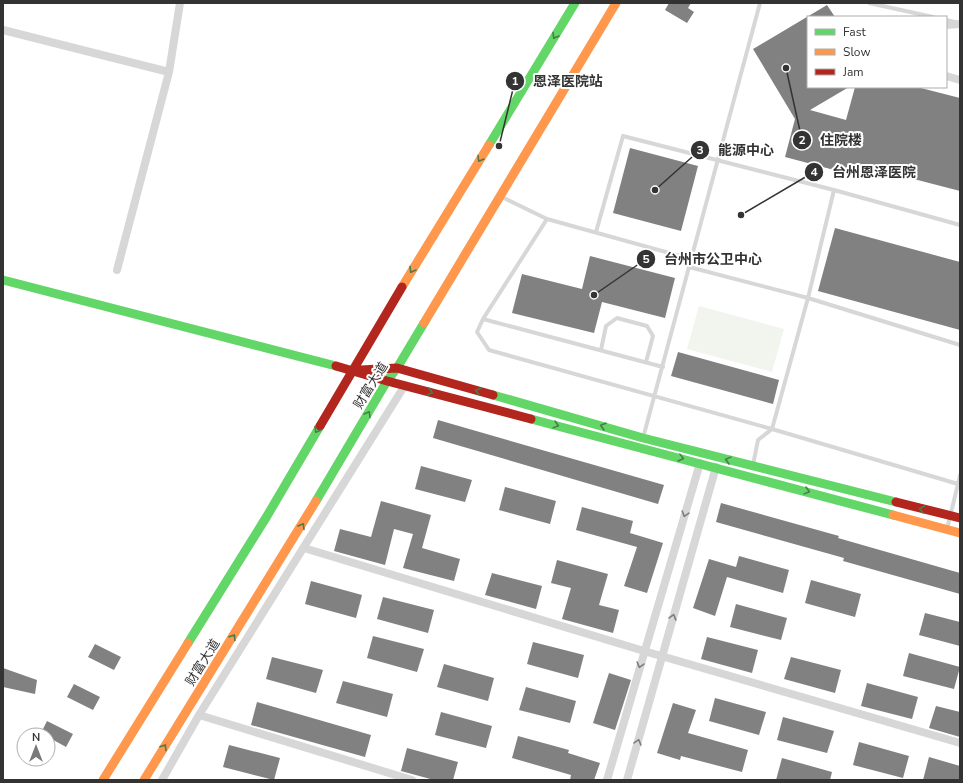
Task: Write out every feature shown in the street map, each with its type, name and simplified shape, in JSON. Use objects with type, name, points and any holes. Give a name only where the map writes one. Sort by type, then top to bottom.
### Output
[{"type":"main road","name":"财富大道","points":[[103,780],[267,516],[352,370],[575,3]]},
{"type":"main road","name":"财富大道","points":[[144,780],[297,534],[387,381],[397,368],[616,3]]},
{"type":"main road","points":[[3,280],[352,370],[387,381],[751,476],[960,533]]},
{"type":"main road","points":[[352,370],[397,368],[643,438],[960,518]]},
{"type":"street","points":[[117,270],[169,72],[180,3]]},
{"type":"street","points":[[947,25],[960,23]]},
{"type":"street","points":[[3,30],[169,72]]},
{"type":"street","points":[[947,76],[960,80]]},
{"type":"street","points":[[162,780],[199,715],[405,385]]},
{"type":"street","points":[[607,780],[700,463]]},
{"type":"street","points":[[627,780],[716,467]]},
{"type":"street","points":[[304,548],[644,651],[960,742]]},
{"type":"street","points":[[199,715],[412,780]]},
{"type":"lane","points":[[640,447],[663,367],[760,3]]},
{"type":"lane","points":[[869,3],[928,16]]},
{"type":"lane","points":[[947,20],[960,23]]},
{"type":"lane","points":[[596,232],[623,136],[834,190],[960,225]]},
{"type":"lane","points":[[751,476],[758,440],[772,429],[808,298],[834,190]]},
{"type":"lane","points":[[500,196],[547,219],[692,259]]},
{"type":"lane","points":[[547,219],[483,319],[477,332],[489,350],[772,429],[958,484]]},
{"type":"lane","points":[[689,267],[808,298],[960,345]]},
{"type":"lane","points":[[601,350],[606,326],[617,318],[647,326],[653,336],[646,362]]},
{"type":"lane","points":[[483,319],[663,367]]},
{"type":"lane","points":[[947,530],[960,476]]},
{"type":"shaded area","points":[[699,306],[784,329],[772,372],[687,349]]},
{"type":"building","points":[[669,3],[691,3],[688,8],[694,12],[687,23],[665,10]]},
{"type":"building","points":[[827,5],[834,16],[808,16]]},
{"type":"building","points":[[807,17],[807,88],[847,88],[810,110],[846,120],[855,88],[921,88],[960,98],[960,191],[856,164],[853,175],[785,157],[795,119],[753,49]]},
{"type":"building","points":[[630,148],[698,166],[681,231],[613,213]]},
{"type":"building","points":[[835,228],[960,262],[960,330],[818,291]]},
{"type":"building","points":[[590,256],[675,278],[665,318],[602,302],[594,333],[512,313],[522,274],[582,289]]},
{"type":"building","points":[[678,352],[779,380],[773,404],[671,376]]},
{"type":"building","points":[[438,420],[664,485],[658,504],[433,438]]},
{"type":"building","points":[[421,466],[472,480],[465,502],[415,489]]},
{"type":"building","points":[[505,487],[556,501],[550,524],[499,510]]},
{"type":"building","points":[[381,501],[431,515],[422,548],[460,559],[454,581],[403,568],[413,534],[394,529],[385,565],[334,551],[340,529],[371,537]]},
{"type":"building","points":[[721,503],[839,536],[838,538],[960,573],[960,594],[843,561],[844,558],[716,522]]},
{"type":"building","points":[[582,507],[633,521],[630,533],[663,543],[647,593],[624,586],[637,547],[576,530]]},
{"type":"building","points":[[739,556],[789,570],[783,593],[727,577],[715,616],[693,608],[709,559],[736,567]]},
{"type":"building","points":[[557,560],[608,574],[599,605],[619,610],[613,633],[562,619],[571,588],[551,583]]},
{"type":"building","points":[[492,573],[542,586],[536,609],[485,595]]},
{"type":"building","points":[[811,580],[861,594],[855,617],[805,603]]},
{"type":"building","points":[[311,581],[362,595],[356,618],[305,604]]},
{"type":"building","points":[[383,597],[434,610],[428,633],[377,619]]},
{"type":"building","points":[[736,604],[787,618],[781,640],[730,627]]},
{"type":"building","points":[[925,613],[960,622],[960,646],[919,635]]},
{"type":"building","points":[[373,636],[424,649],[417,672],[367,658]]},
{"type":"building","points":[[707,637],[758,650],[752,673],[701,659]]},
{"type":"building","points":[[533,642],[584,655],[578,678],[527,664]]},
{"type":"building","points":[[95,644],[121,657],[114,670],[88,657]]},
{"type":"building","points":[[909,653],[960,667],[954,689],[903,676]]},
{"type":"building","points":[[272,657],[323,670],[316,693],[266,679]]},
{"type":"building","points":[[791,657],[841,670],[835,693],[784,679]]},
{"type":"building","points":[[444,664],[494,678],[488,701],[437,687]]},
{"type":"building","points":[[3,668],[37,680],[35,694],[3,687]]},
{"type":"building","points":[[609,673],[631,680],[615,730],[593,723]]},
{"type":"building","points":[[343,681],[393,694],[387,717],[336,703]]},
{"type":"building","points":[[867,683],[918,697],[912,719],[861,706]]},
{"type":"building","points":[[74,684],[100,697],[93,710],[67,697]]},
{"type":"building","points":[[526,687],[576,701],[570,723],[519,710]]},
{"type":"building","points":[[715,698],[766,712],[759,735],[709,721]]},
{"type":"building","points":[[257,702],[371,735],[365,757],[251,725]]},
{"type":"building","points":[[673,703],[696,710],[688,733],[748,750],[742,772],[681,756],[680,760],[657,753]]},
{"type":"building","points":[[936,706],[960,712],[960,737],[929,728]]},
{"type":"building","points":[[441,712],[492,726],[486,748],[435,735]]},
{"type":"building","points":[[783,717],[834,731],[827,753],[777,740]]},
{"type":"building","points":[[47,721],[73,734],[66,747],[56,741],[56,727],[44,727]]},
{"type":"building","points":[[518,736],[569,750],[568,753],[600,763],[594,780],[570,780],[571,775],[512,758]]},
{"type":"building","points":[[859,742],[909,756],[903,778],[853,765]]},
{"type":"building","points":[[229,745],[280,758],[274,780],[223,767]]},
{"type":"building","points":[[407,748],[458,762],[453,780],[434,780],[401,771]]},
{"type":"building","points":[[929,757],[960,766],[960,780],[923,780]]},
{"type":"building","points":[[782,758],[832,772],[830,780],[776,780]]},
{"type":"traffic: fast","points":[[489,145],[575,3]]},
{"type":"traffic: fast","points":[[3,280],[336,366]]},
{"type":"traffic: fast","points":[[316,501],[387,381],[397,368],[424,323]]},
{"type":"traffic: fast","points":[[493,395],[643,438],[896,502]]},
{"type":"traffic: fast","points":[[531,419],[893,515]]},
{"type":"traffic: fast","points":[[188,643],[267,516],[320,426]]},
{"type":"traffic: slow","points":[[424,323],[616,3]]},
{"type":"traffic: slow","points":[[402,287],[489,145]]},
{"type":"traffic: slow","points":[[144,780],[316,501]]},
{"type":"traffic: slow","points":[[893,515],[960,533]]},
{"type":"traffic: slow","points":[[103,780],[188,643]]},
{"type":"traffic: jam","points":[[320,426],[402,287]]},
{"type":"traffic: jam","points":[[336,366],[531,419]]},
{"type":"traffic: jam","points":[[361,370],[397,368],[493,395]]},
{"type":"traffic: jam","points":[[896,502],[960,518]]},
{"type":"place","name":"住院楼","points":[[786,68]]},
{"type":"place","name":"恩泽医院站","points":[[499,146]]},
{"type":"place","name":"能源中心","points":[[655,190]]},
{"type":"place","name":"台州恩泽医院","points":[[741,215]]},
{"type":"place","name":"台州市公卫中心","points":[[594,295]]}]
